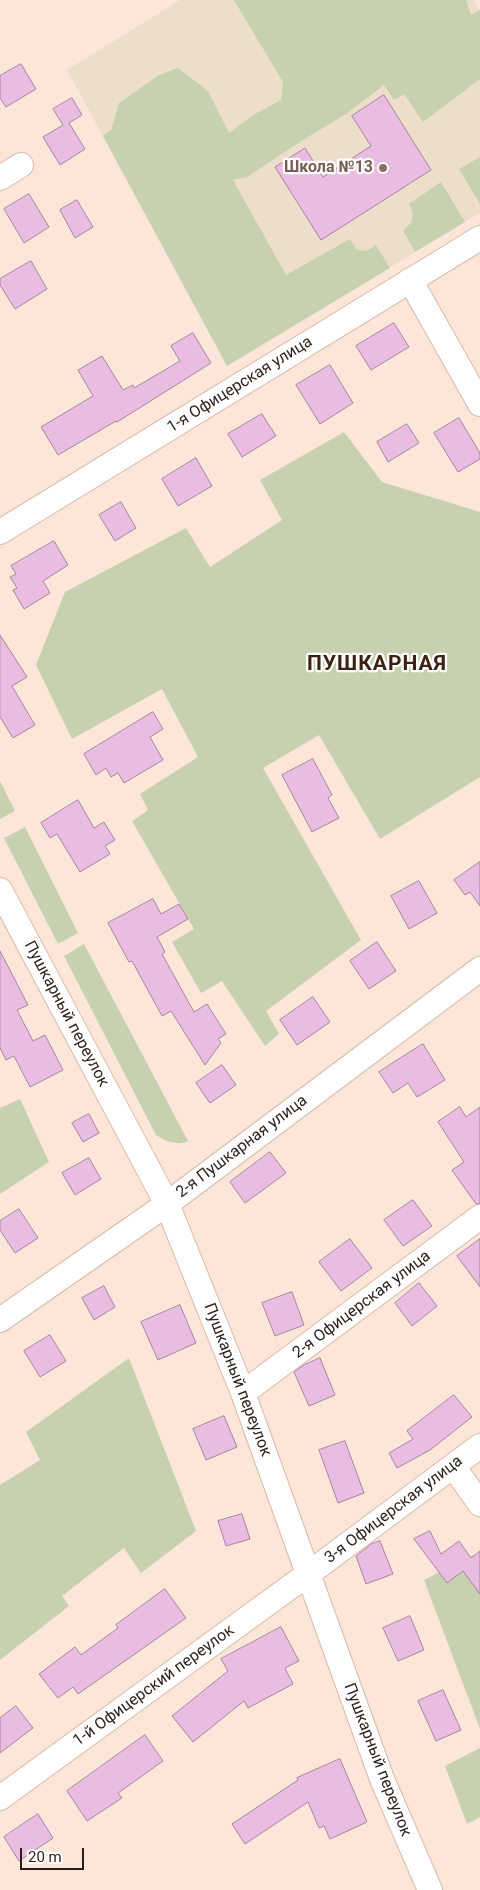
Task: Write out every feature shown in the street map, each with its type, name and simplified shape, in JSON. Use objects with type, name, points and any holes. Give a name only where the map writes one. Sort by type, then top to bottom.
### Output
[{"type":"street","points":[[0,178],[21,165]]},
{"type":"street","name":"1-я Офицерская улица","points":[[0,532],[480,238]]},
{"type":"street","points":[[410,280],[480,404]]},
{"type":"street","name":"Пушкарный переулок","points":[[0,890],[166,1204],[243,1393],[382,1779],[430,1890]]},
{"type":"street","name":"2-я Пушкарная улица","points":[[0,1320],[166,1204],[480,969]]},
{"type":"street","name":"2-я Офицерская улица","points":[[243,1393],[480,1217]]},
{"type":"street","name":"3-я Офицерская улица","points":[[308,1574],[480,1446]]},
{"type":"street","points":[[453,1466],[480,1504]]},
{"type":"street","name":"1-й Офицерский переулок","points":[[0,1798],[308,1574]]},
{"type":"shaded area","points":[[180,0],[474,0],[480,11],[480,213],[227,366],[67,70]]},
{"type":"green space","points":[[234,0],[466,0],[471,15],[480,10],[480,79],[423,122],[404,94],[394,100],[384,85],[346,114],[247,177],[233,180],[286,275],[350,239],[356,249],[359,250],[371,249],[376,245],[390,268],[227,366],[103,136],[111,130],[119,103],[159,75],[178,68],[208,91],[229,133],[255,114],[281,100],[283,82]]},
{"type":"green space","points":[[480,157],[480,204],[459,169]]},
{"type":"green space","points":[[441,182],[465,222],[415,252],[403,230],[411,222],[413,215],[409,204]]},
{"type":"green space","points":[[344,432],[382,482],[480,512],[480,777],[380,839],[319,735],[263,768],[361,940],[266,1011],[279,1034],[265,1046],[222,981],[201,993],[172,942],[194,929],[132,821],[148,810],[140,794],[198,757],[162,689],[72,739],[36,665],[65,592],[186,528],[210,567],[282,520],[260,480]]},
{"type":"green space","points":[[0,781],[15,811],[0,819]]},
{"type":"green space","points":[[25,827],[78,933],[58,944],[4,838]]},
{"type":"green space","points":[[84,944],[188,1141],[175,1143],[156,1135],[64,956]]},
{"type":"green space","points":[[20,1099],[49,1162],[0,1194],[0,1108]]},
{"type":"green space","points":[[129,1358],[196,1531],[141,1573],[124,1548],[62,1596],[69,1606],[0,1660],[0,1485],[40,1460],[26,1432]]},
{"type":"green space","points":[[473,1555],[480,1563],[480,1729],[424,1580]]},
{"type":"green space","points":[[480,1748],[480,1817],[467,1824],[445,1766]]},
{"type":"building","points":[[21,64],[36,89],[6,107],[0,98],[0,76]]},
{"type":"building","name":"Школа №13","points":[[384,95],[431,170],[321,240],[275,167],[305,148],[323,177],[371,146],[352,116]]},
{"type":"building","points":[[72,98],[82,115],[69,123],[85,149],[60,165],[43,137],[63,125],[53,109]]},
{"type":"building","points":[[29,194],[49,227],[24,243],[4,209]]},
{"type":"building","points":[[77,200],[93,227],[75,238],[60,210]]},
{"type":"building","points":[[31,261],[47,289],[15,309],[0,285],[0,279]]},
{"type":"building","points":[[394,323],[409,347],[371,370],[356,346]]},
{"type":"building","points":[[193,333],[211,363],[117,422],[58,455],[41,427],[93,396],[78,370],[102,356],[123,390],[133,385],[134,388],[180,361],[171,346]]},
{"type":"building","points":[[330,365],[353,403],[320,424],[296,385]]},
{"type":"building","points":[[262,414],[276,436],[242,457],[228,434]]},
{"type":"building","points":[[459,418],[480,453],[480,459],[458,472],[434,433]]},
{"type":"building","points":[[407,424],[419,443],[388,462],[377,442]]},
{"type":"building","points":[[196,458],[212,486],[178,506],[162,479]]},
{"type":"building","points":[[121,502],[136,528],[115,541],[99,515]]},
{"type":"building","points":[[54,541],[68,565],[43,581],[50,593],[24,609],[13,590],[17,588],[10,577],[16,574],[11,566]]},
{"type":"building","points":[[0,635],[27,677],[12,686],[35,725],[13,738],[0,717]]},
{"type":"building","points":[[153,712],[163,729],[150,737],[163,760],[124,783],[118,773],[111,777],[106,768],[96,775],[84,754]]},
{"type":"building","points":[[313,759],[332,795],[328,798],[339,818],[312,832],[282,775]]},
{"type":"building","points":[[78,800],[94,828],[104,822],[115,840],[105,846],[110,854],[80,872],[57,834],[50,838],[41,823]]},
{"type":"building","points":[[480,862],[480,906],[470,892],[465,895],[454,880]]},
{"type":"building","points":[[419,881],[437,913],[409,929],[391,896]]},
{"type":"building","points":[[153,899],[161,914],[179,904],[188,919],[157,937],[165,952],[162,954],[194,1012],[207,1004],[226,1034],[218,1039],[221,1043],[205,1065],[171,1011],[162,1016],[132,961],[129,962],[108,923]]},
{"type":"building","points":[[377,942],[396,971],[369,989],[350,961]]},
{"type":"building","points":[[0,951],[28,1005],[17,1010],[33,1041],[45,1035],[63,1070],[30,1087],[14,1056],[6,1060],[0,1048]]},
{"type":"building","points":[[313,997],[330,1022],[297,1045],[280,1020]]},
{"type":"building","points":[[423,1044],[445,1080],[417,1097],[408,1083],[393,1093],[379,1072]]},
{"type":"building","points":[[222,1065],[236,1085],[210,1103],[196,1083]]},
{"type":"building","points":[[460,1107],[466,1117],[480,1107],[480,1204],[476,1204],[452,1170],[464,1162],[438,1122]]},
{"type":"building","points":[[89,1114],[99,1133],[83,1142],[72,1123]]},
{"type":"building","points":[[270,1152],[286,1173],[245,1203],[230,1182]]},
{"type":"building","points":[[89,1158],[101,1179],[75,1195],[62,1173]]},
{"type":"building","points":[[413,1200],[432,1226],[403,1246],[384,1220]]},
{"type":"building","points":[[19,1209],[38,1238],[15,1253],[0,1230],[0,1221]]},
{"type":"building","points":[[350,1239],[372,1268],[341,1291],[319,1262]]},
{"type":"building","points":[[480,1239],[480,1287],[457,1256]]},
{"type":"building","points":[[419,1283],[437,1306],[412,1326],[395,1303]]},
{"type":"building","points":[[104,1286],[115,1307],[94,1320],[82,1298]]},
{"type":"building","points":[[292,1292],[304,1325],[275,1336],[262,1303]]},
{"type":"building","points":[[180,1305],[196,1343],[158,1360],[141,1322]]},
{"type":"building","points":[[50,1335],[66,1361],[40,1377],[24,1351]]},
{"type":"building","points":[[320,1358],[335,1395],[309,1406],[294,1372]]},
{"type":"building","points":[[454,1395],[472,1417],[430,1450],[397,1468],[389,1453],[413,1439],[407,1431]]},
{"type":"building","points":[[224,1416],[237,1447],[206,1460],[193,1429]]},
{"type":"building","points":[[345,1441],[364,1493],[338,1503],[319,1450]]},
{"type":"building","points":[[242,1514],[250,1539],[226,1546],[218,1521]]},
{"type":"building","points":[[430,1531],[441,1554],[459,1541],[471,1558],[480,1551],[480,1594],[463,1571],[447,1583],[414,1539]]},
{"type":"building","points":[[380,1541],[393,1574],[366,1584],[356,1556],[371,1544]]},
{"type":"building","points":[[165,1589],[186,1618],[78,1694],[73,1687],[58,1698],[39,1674],[75,1647],[81,1655],[118,1628],[116,1625]]},
{"type":"building","points":[[410,1616],[424,1650],[398,1661],[383,1628]]},
{"type":"building","points":[[281,1627],[299,1661],[285,1668],[293,1684],[248,1708],[244,1701],[193,1742],[172,1716],[228,1671],[221,1659]]},
{"type":"building","points":[[443,1690],[461,1730],[436,1741],[418,1701]]},
{"type":"building","points":[[16,1706],[33,1728],[0,1753],[0,1718]]},
{"type":"building","points":[[145,1735],[163,1761],[118,1793],[122,1798],[87,1821],[67,1791]]},
{"type":"building","points":[[340,1759],[367,1822],[330,1839],[324,1826],[319,1828],[308,1802],[245,1844],[232,1824],[298,1780],[297,1778]]},
{"type":"building","points":[[38,1814],[53,1838],[19,1861],[4,1837]]},
{"type":"place","name":"Школа №13","points":[[383,168]]},
{"type":"district","name":"ПУШКАРНАЯ","points":[[377,665]]}]
